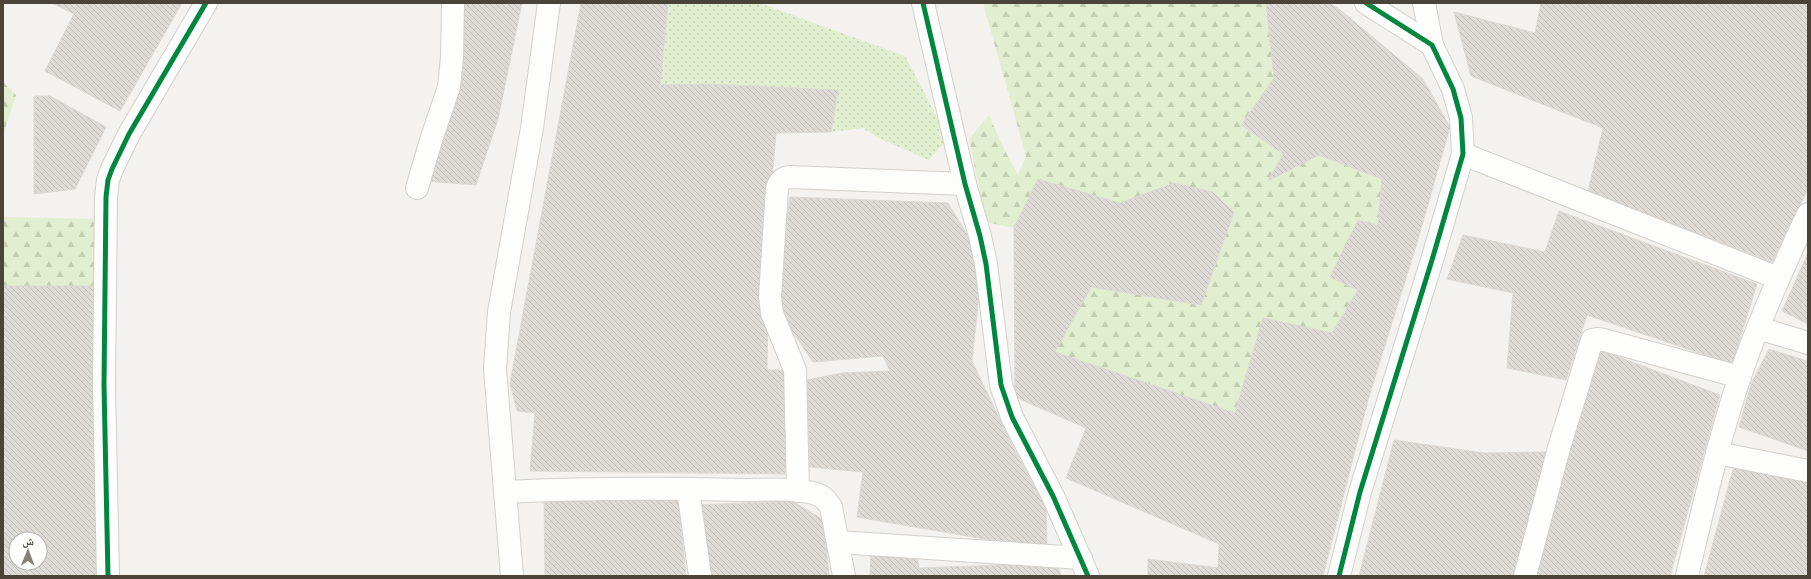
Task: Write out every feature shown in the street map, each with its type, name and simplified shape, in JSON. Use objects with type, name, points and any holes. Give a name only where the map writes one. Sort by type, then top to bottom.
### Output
[{"type":"street","points":[[108,576],[104,363],[106,205],[108,180],[129,134],[206,3]]},
{"type":"street","points":[[417,188],[449,87],[452,57],[453,3]]},
{"type":"street","points":[[512,576],[494,369],[499,312],[532,128],[549,3]]},
{"type":"street","points":[[923,3],[965,184],[980,236],[986,264],[1001,385],[1005,399],[1012,417],[1053,496],[1085,567]]},
{"type":"street","points":[[1366,3],[1432,45]]},
{"type":"street","points":[[1339,576],[1360,492],[1432,260],[1463,154],[1461,118],[1453,89],[1432,45],[1424,3]]},
{"type":"street","points":[[1463,154],[1778,278]]},
{"type":"street","points":[[798,491],[795,370],[772,314],[770,297],[772,242],[777,188],[779,182],[783,178],[790,177],[965,184]]},
{"type":"street","points":[[1687,576],[1717,453],[1740,377],[1778,278],[1808,214]]},
{"type":"street","points":[[1758,328],[1808,343]]},
{"type":"street","points":[[1525,576],[1559,448],[1592,340],[1604,340],[1740,377]]},
{"type":"street","points":[[1717,453],[1808,472]]},
{"type":"street","points":[[505,492],[574,488],[688,489],[798,491],[820,496],[826,500],[831,508],[844,576]]},
{"type":"street","points":[[688,489],[700,576]]},
{"type":"street","points":[[838,542],[1085,567]]},
{"type":"green space","points":[[668,3],[759,3],[905,56],[948,138],[929,160],[878,138],[863,128],[831,132],[837,90],[707,84],[660,85]]},
{"type":"green space","points":[[983,3],[1266,3],[1274,78],[1241,126],[1283,154],[1319,155],[1382,179],[1378,225],[1330,277],[1358,290],[1332,333],[1263,319],[1235,413],[1055,352],[1091,287],[1201,305],[1234,212],[1213,192],[1174,183],[1120,203],[1038,179],[1014,228],[986,222],[969,139],[989,115],[1004,149],[1018,175],[1026,156]]},
{"type":"green space","points":[[3,82],[16,95],[3,135]]},
{"type":"green space","points":[[3,217],[99,219],[95,286],[3,286]]},
{"type":"building","points":[[52,3],[182,3],[120,111],[45,71],[74,14]]},
{"type":"building","points":[[461,3],[522,3],[498,119],[476,185],[426,181]]},
{"type":"building","points":[[581,3],[668,3],[660,85],[707,84],[838,90],[831,132],[776,133],[770,201],[767,370],[789,370],[785,474],[530,471],[535,413],[517,411],[510,383]]},
{"type":"building","points":[[1266,3],[1329,3],[1339,9],[1423,79],[1450,127],[1417,243],[1368,400],[1323,576],[1148,576],[1148,559],[1218,568],[1219,544],[1066,478],[1086,428],[1015,397],[1014,228],[1038,179],[1120,203],[1174,183],[1213,192],[1234,212],[1201,305],[1091,287],[1055,352],[1235,413],[1263,318],[1332,333],[1358,290],[1330,277],[1358,220],[1378,225],[1382,179],[1319,155],[1268,181],[1283,154],[1241,125],[1274,78]]},
{"type":"building","points":[[1541,3],[1808,3],[1808,189],[1772,262],[1588,191],[1603,128],[1471,76],[1454,12],[1535,33]]},
{"type":"building","points":[[34,96],[50,96],[106,127],[75,189],[34,194]]},
{"type":"building","points":[[790,197],[948,203],[974,246],[980,285],[972,361],[1010,441],[1046,508],[1047,550],[857,517],[863,472],[810,467],[807,380],[842,373],[890,371],[883,356],[813,362],[775,306]]},
{"type":"building","points":[[1559,211],[1757,284],[1732,364],[1587,315],[1566,380],[1507,368],[1513,293],[1447,279],[1463,235],[1545,252]]},
{"type":"building","points":[[1808,253],[1808,324],[1782,311]]},
{"type":"building","points":[[3,286],[95,286],[101,576],[3,576]]},
{"type":"building","points":[[1597,349],[1720,395],[1670,576],[1535,576]]},
{"type":"building","points":[[1769,349],[1807,361],[1808,356],[1808,451],[1739,427],[1751,384]]},
{"type":"building","points":[[1394,440],[1484,453],[1546,452],[1538,499],[1516,576],[1359,576]]},
{"type":"building","points":[[1735,462],[1808,481],[1808,576],[1704,576]]},
{"type":"building","points":[[678,496],[686,576],[545,576],[544,500]]},
{"type":"building","points":[[792,501],[824,520],[829,576],[706,576],[697,505]]},
{"type":"building","points":[[871,552],[916,552],[919,568],[1057,563],[1061,576],[870,576]]},
{"type":"cycle path","points":[[108,576],[104,385],[106,197],[108,180],[129,134],[206,3]]},
{"type":"cycle path","points":[[923,3],[965,184],[980,236],[986,264],[1001,385],[1012,417],[1053,496],[1088,576]]},
{"type":"cycle path","points":[[1339,576],[1360,492],[1432,260],[1463,154],[1461,118],[1453,89],[1432,45],[1366,3]]}]
